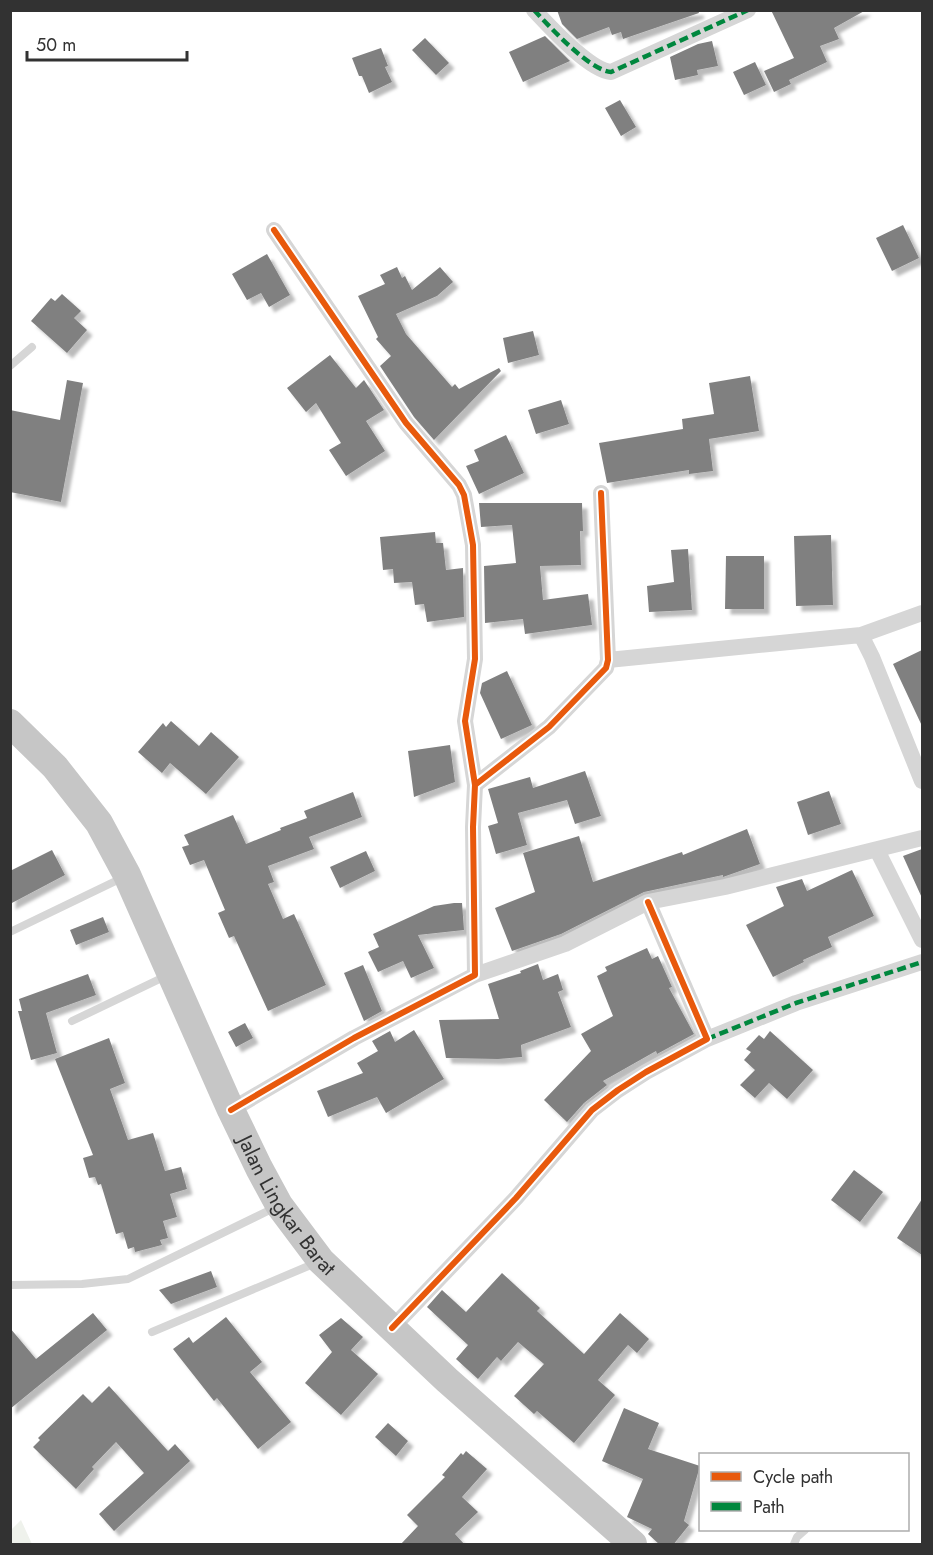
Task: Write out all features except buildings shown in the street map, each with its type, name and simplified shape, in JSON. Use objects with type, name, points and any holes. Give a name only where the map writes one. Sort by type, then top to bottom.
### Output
[{"type":"highway","name":"Jalan Lingkar Barat","points":[[10,723],[55,767],[99,823],[127,875],[231,1110],[279,1205],[321,1261],[447,1380],[633,1545]]},
{"type":"street","points":[[534,10],[596,68],[611,72],[748,10]]},
{"type":"street","points":[[274,230],[406,423],[459,485],[464,495],[473,545],[475,659],[465,721],[475,785],[473,827],[475,975]]},
{"type":"street","points":[[475,785],[549,727],[606,668],[608,660],[601,493]]},
{"type":"street","points":[[608,660],[861,635],[922,613]]},
{"type":"street","points":[[861,635],[922,781]]},
{"type":"street","points":[[231,1110],[354,1038],[475,975],[565,944],[648,902],[725,887],[922,838]]},
{"type":"street","points":[[877,850],[922,940]]},
{"type":"street","points":[[648,902],[707,1039]]},
{"type":"street","points":[[392,1328],[516,1198],[592,1110],[618,1090],[707,1039],[796,1004],[922,962]]},
{"type":"lane","points":[[10,366],[32,347]]},
{"type":"lane","points":[[10,932],[127,875]]},
{"type":"lane","points":[[72,1021],[171,974]]},
{"type":"lane","points":[[10,1285],[82,1284],[128,1279],[279,1205]]},
{"type":"lane","points":[[152,1332],[321,1261]]},
{"type":"lane","points":[[794,1545],[797,1537],[804,1531]]},
{"type":"shaded area","points":[[21,1520],[32,1544],[11,1544],[11,1530]]},
{"type":"marked path","points":[[534,10],[581,56],[592,64],[611,72],[748,10]]},
{"type":"marked path","points":[[707,1039],[796,1003],[922,962]]},
{"type":"cycle path","points":[[274,230],[406,423],[459,485],[464,495],[473,545],[475,659],[465,721],[475,785]]},
{"type":"cycle path","points":[[231,1110],[354,1038],[475,975],[473,827],[475,785],[549,727],[606,668],[608,660],[601,493]]},
{"type":"cycle path","points":[[392,1328],[516,1198],[592,1110],[646,1072],[707,1039],[648,902]]}]
